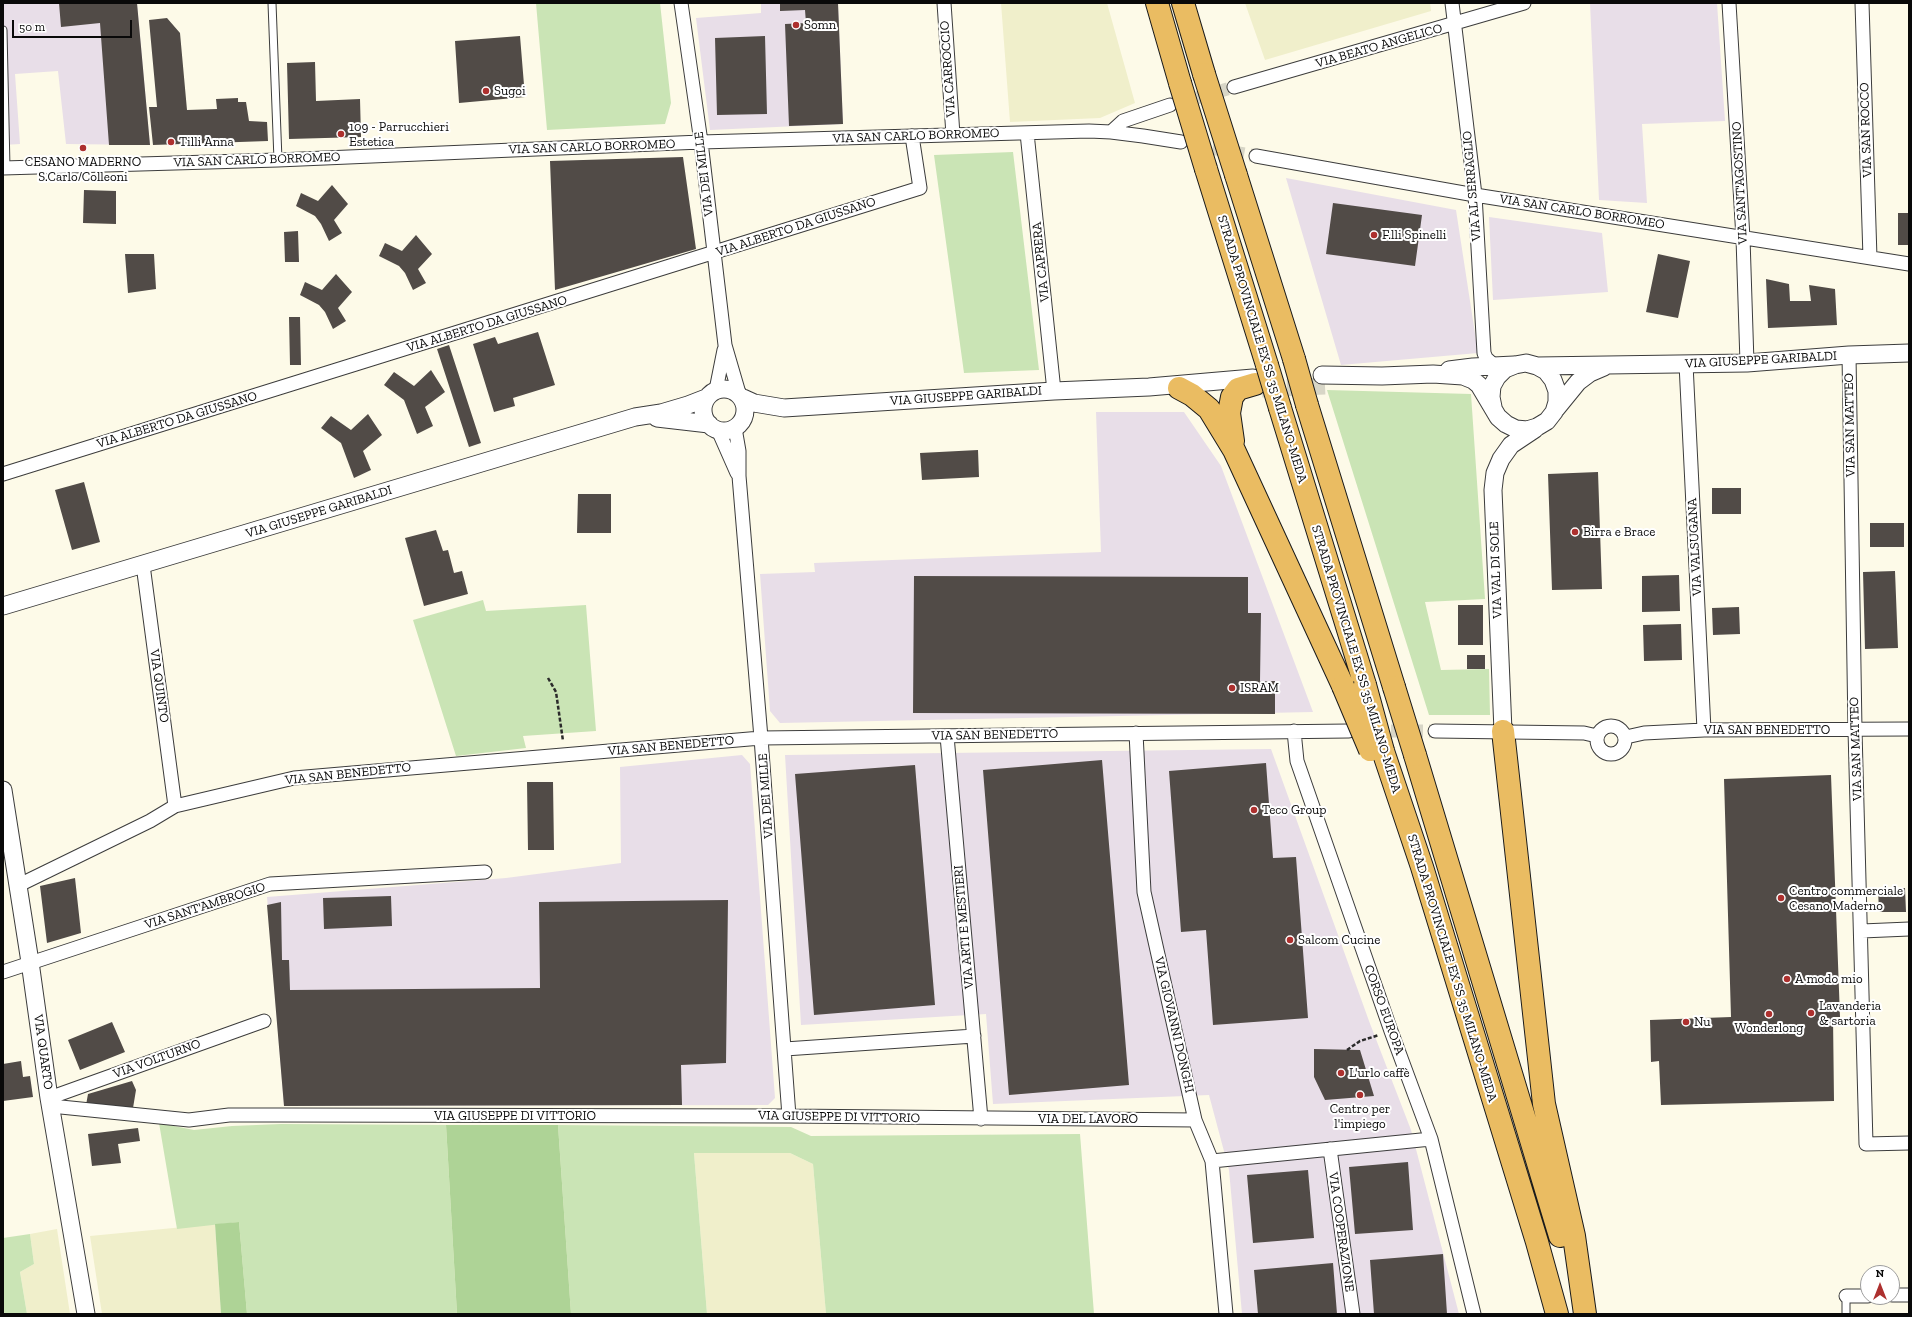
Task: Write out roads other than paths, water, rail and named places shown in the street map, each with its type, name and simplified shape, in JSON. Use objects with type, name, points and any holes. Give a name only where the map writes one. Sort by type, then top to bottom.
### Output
[{"type":"highway","name":"STRADA PROVINCIALE EX SS 35 MILANO-MEDA","points":[[1157,3],[1206,169],[1253,381],[1280,408],[1365,685],[1376,751],[1422,867],[1537,1242],[1557,1314]]},
{"type":"highway","name":"STRADA PROVINCIALE EX SS 35 MILANO-MEDA","points":[[1183,3],[1294,359],[1584,1314]]},
{"type":"highway","points":[[1234,450],[1229,413],[1230,400],[1253,381]]},
{"type":"highway","points":[[1179,388],[1192,395],[1209,410],[1234,450],[1343,686],[1376,751]]},
{"type":"highway","points":[[1503,731],[1544,1104],[1574,1236],[1584,1314]]},
{"type":"street","name":"VIA DEI MILLE","points":[[681,3],[701,142],[713,254],[725,345],[741,396]]},
{"type":"street","name":"VIA CARROCCIO","points":[[944,3],[953,135]]},
{"type":"street","name":"VIA AL SERRAGLIO","points":[[1452,3],[1475,195],[1484,353],[1486,358],[1496,366]]},
{"type":"street","name":"VIA BEATO ANGELICO","points":[[1234,87],[1524,3]]},
{"type":"street","name":"VIA SANT'AGOSTINO","points":[[1729,3],[1744,238],[1747,363]]},
{"type":"street","name":"VIA SAN ROCCO","points":[[1862,3],[1870,258]]},
{"type":"street","points":[[1111,132],[1123,121],[1170,105]]},
{"type":"street","name":"VIA SAN CARLO BORROMEO","points":[[5,168],[278,160],[701,142],[1027,133],[1111,132],[1181,142]]},
{"type":"street","name":"VIA CAPRERA","points":[[1027,133],[1054,391]]},
{"type":"street","name":"VIA ALBERTO DA GIUSSANO","points":[[3,474],[713,254],[920,188],[912,136]]},
{"type":"street","name":"VIA SAN CARLO BORROMEO","points":[[1256,156],[1475,195],[1909,264]]},
{"type":"street","name":"VIA DEI MILLE","points":[[711,394],[725,345]]},
{"type":"street","name":"VIA GIUSEPPE GARIBALDI","points":[[1537,366],[1747,363],[1849,355],[1909,353]]},
{"type":"street","name":"VIA SAN MATTEO","points":[[1849,355],[1855,730],[1862,931],[1866,1144],[1909,1143]]},
{"type":"street","points":[[1433,374],[1463,368],[1526,363],[1537,366],[1554,380],[1557,391],[1557,402],[1554,412]]},
{"type":"street","points":[[1493,407],[1491,397],[1492,386],[1497,377],[1505,369],[1515,364]]},
{"type":"street","name":"VIA VALSUGANA","points":[[1686,364],[1704,730]]},
{"type":"street","points":[[1324,380],[1382,376],[1450,374],[1473,380],[1485,392],[1498,417],[1506,424],[1516,429],[1527,430],[1537,427],[1547,421],[1578,382],[1590,373],[1614,365]]},
{"type":"street","name":"VIA GIUSEPPE GARIBALDI","points":[[1149,387],[1179,388],[1253,381]]},
{"type":"street","name":"VIA GIUSEPPE GARIBALDI","points":[[741,396],[754,403],[784,408],[1054,391],[1253,381]]},
{"type":"street","points":[[728,388],[741,396],[746,412],[738,426],[724,431],[713,427],[703,412],[711,394],[728,388]]},
{"type":"street","name":"VIA GIUSEPPE GARIBALDI","points":[[3,606],[143,566],[635,417],[688,406],[711,394]]},
{"type":"street","name":"VIA GIUSEPPE GARIBALDI","points":[[738,426],[784,408]]},
{"type":"street","name":"VIA GIUSEPPE GARIBALDI","points":[[635,417],[674,419],[713,427]]},
{"type":"street","name":"VIA DEI MILLE","points":[[738,426],[739,476],[761,738],[789,1116]]},
{"type":"street","name":"VIA DEI MILLE","points":[[713,427],[739,476]]},
{"type":"street","name":"VIA VAL DI SOLE","points":[[1503,731],[1493,490],[1496,473],[1501,459],[1511,445],[1537,427]]},
{"type":"street","name":"VIA QUINTO","points":[[143,566],[175,806]]},
{"type":"street","points":[[1612,725],[1618,727],[1623,731],[1626,737],[1624,747],[1620,751],[1610,754],[1606,753],[1598,746],[1597,736],[1605,727],[1612,725]]},
{"type":"street","name":"VIA SAN BENEDETTO","points":[[1626,737],[1644,733],[1704,730],[1909,729]]},
{"type":"street","name":"CORSO EUROPA","points":[[1294,731],[1297,760],[1431,1139],[1474,1314]]},
{"type":"street","name":"VIA SAN BENEDETTO","points":[[17,886],[150,821],[175,806],[294,778],[761,738],[1349,731]]},
{"type":"street","points":[[1435,731],[1584,733],[1597,736]]},
{"type":"street","name":"VIA GIOVANNI DONGHI","points":[[1136,733],[1144,892],[1195,1120],[1212,1161],[1226,1314]]},
{"type":"street","name":"VIA ARTI E MESTIERI","points":[[947,736],[981,1119]]},
{"type":"street","name":"VIA QUARTO","points":[[3,790],[50,1102],[86,1314]]},
{"type":"street","name":"VIA SANT'AMBROGIO","points":[[3,972],[270,884],[485,872]]},
{"type":"street","points":[[1862,931],[1909,929]]},
{"type":"street","name":"VIA VOLTURNO","points":[[50,1102],[264,1021]]},
{"type":"street","points":[[785,1049],[974,1036]]},
{"type":"street","name":"VIA GIUSEPPE DI VITTORIO","points":[[50,1102],[189,1120],[229,1115],[789,1116],[981,1119]]},
{"type":"street","name":"VIA DEL LAVORO","points":[[981,1119],[1195,1120]]},
{"type":"street","points":[[1212,1161],[1431,1139]]},
{"type":"street","name":"VIA COOPERAZIONE","points":[[1330,1149],[1353,1314]]},
{"type":"street","points":[[1846,1296],[1860,1296]]},
{"type":"lane","points":[[272,3],[278,160]]},
{"type":"lane","points":[[3,30],[5,168]]},
{"type":"lane","points":[[1846,1296],[1846,1314]]},
{"type":"tunnel","points":[[1179,103],[1234,87]]},
{"type":"tunnel","points":[[1194,145],[1256,156]]},
{"type":"tunnel","points":[[1255,384],[1281,383],[1311,376]]},
{"type":"tunnel","points":[[1262,389],[1325,386]]},
{"type":"tunnel","points":[[1372,731],[1435,731]]},
{"type":"place","name":"Somn","points":[[796,25]]},
{"type":"place","name":"Sugoi","points":[[486,91]]},
{"type":"place","name":"109 - Parrucchieri Estetica","points":[[341,134]]},
{"type":"place","name":"Tilli Anna","points":[[171,142]]},
{"type":"place","name":"CESANO MADERNO S.Carlo/Colleoni","points":[[83,148]]},
{"type":"place","name":"F.lli Spinelli","points":[[1374,235]]},
{"type":"place","name":"Birra e Brace","points":[[1575,532]]},
{"type":"place","name":"ISRAM","points":[[1232,688]]},
{"type":"place","name":"Teco Group","points":[[1254,810]]},
{"type":"place","name":"Centro commerciale Cesano Maderno","points":[[1781,898]]},
{"type":"place","name":"Salcom Cucine","points":[[1290,940]]},
{"type":"place","name":"A modo mio","points":[[1787,979]]},
{"type":"place","name":"Lavanderia & sartoria","points":[[1811,1013]]},
{"type":"place","name":"Wonderlong","points":[[1769,1014]]},
{"type":"place","name":"Nu","points":[[1686,1022]]},
{"type":"place","name":"L'urlo caffè","points":[[1341,1073]]},
{"type":"place","name":"Centro per l'impiego","points":[[1360,1095]]}]
